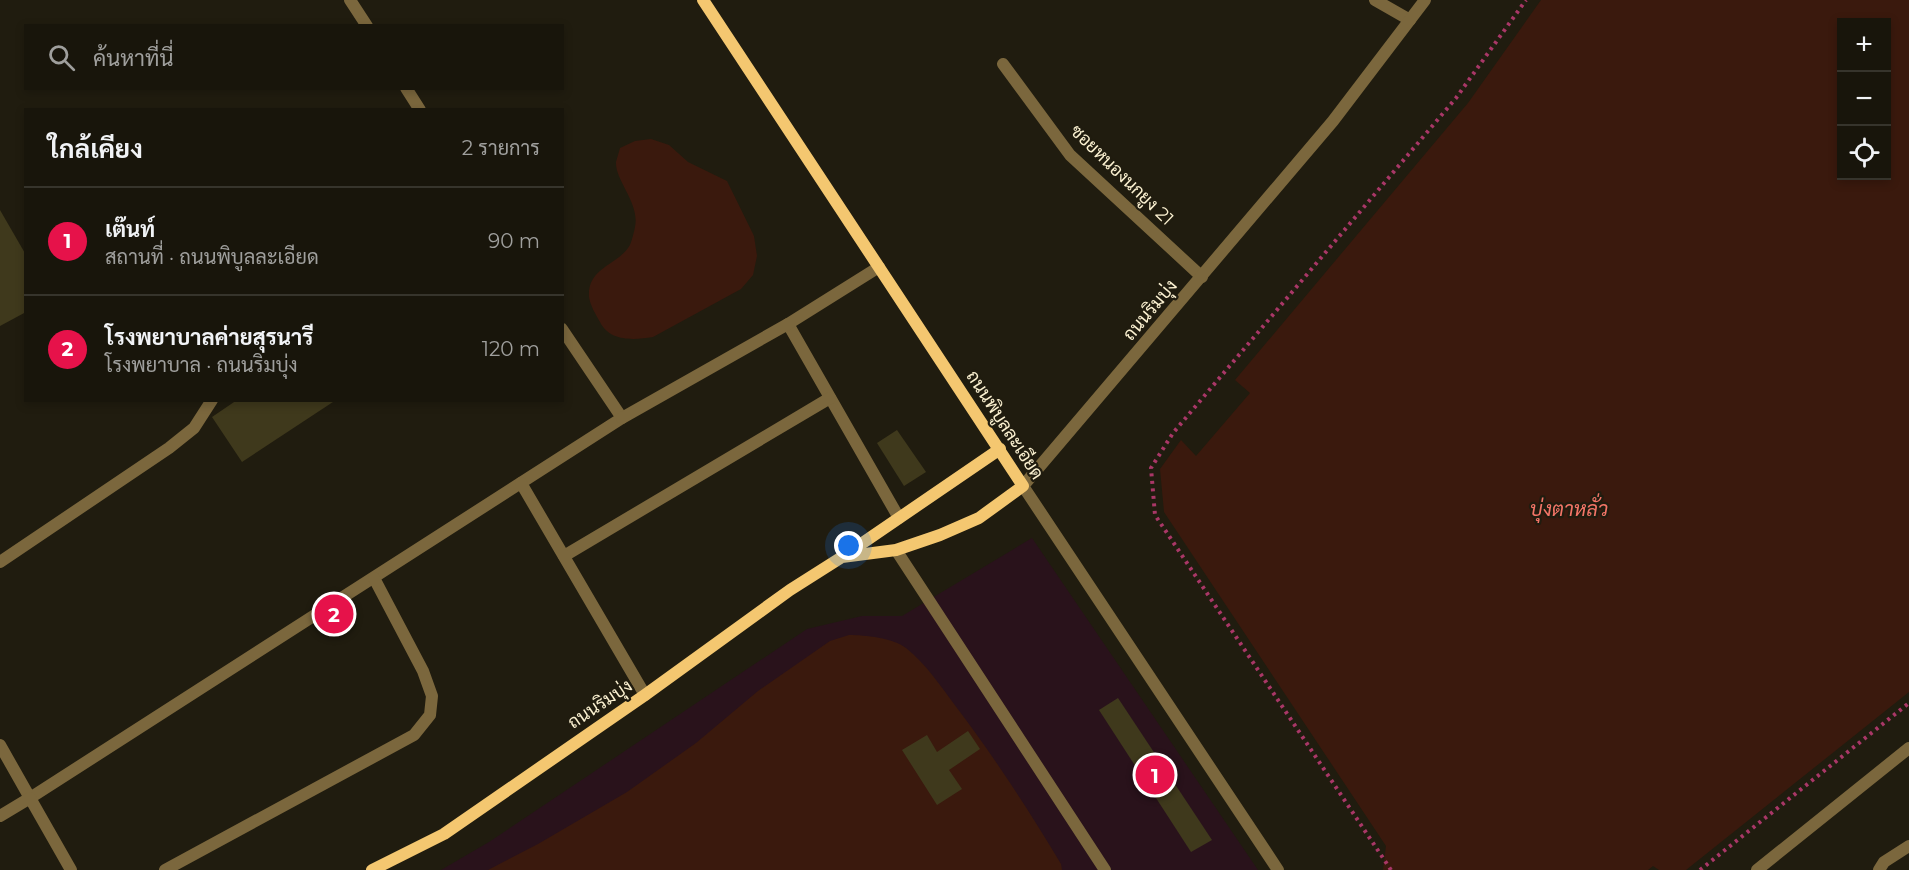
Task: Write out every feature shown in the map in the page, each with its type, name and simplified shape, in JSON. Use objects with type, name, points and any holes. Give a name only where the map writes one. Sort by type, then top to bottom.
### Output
[{"type":"main road","name":"ถนนพิบูลละเอียด","points":[[703,0],[1023,486]]},
{"type":"main road","name":"ถนนริมบุ่ง","points":[[372,870],[444,834],[645,695],[790,590],[1000,449]]},
{"type":"main road","name":"ถนนริมบุ่ง","points":[[842,557],[896,550],[940,535],[979,518],[1023,486]]},
{"type":"street","points":[[350,0],[365,24]]},
{"type":"street","points":[[1375,0],[1410,20]]},
{"type":"street","name":"ถนนริมบุ่ง","points":[[1023,486],[1333,121],[1425,0]]},
{"type":"street","name":"ซอยหนองนกยูง 21","points":[[1003,64],[1070,155],[1202,276]]},
{"type":"street","points":[[407,90],[419,108]]},
{"type":"street","points":[[0,816],[622,418],[788,324],[879,267]]},
{"type":"street","points":[[788,324],[899,518]]},
{"type":"street","points":[[564,332],[622,418]]},
{"type":"street","points":[[564,556],[830,398]]},
{"type":"street","points":[[0,562],[169,448],[194,428],[211,402]]},
{"type":"street","points":[[521,483],[645,695]]},
{"type":"street","name":"ถนนพิบูลละเอียด","points":[[1023,486],[1278,870]]},
{"type":"street","points":[[896,550],[1105,870]]},
{"type":"street","points":[[165,870],[414,735],[430,715],[432,696],[423,671],[374,578]]},
{"type":"street","points":[[0,745],[71,870]]},
{"type":"street","points":[[1757,870],[1909,748]]},
{"type":"street","points":[[1879,870],[1884,862],[1909,846]]},
{"type":"path","points":[[1391,870],[1155,515],[1151,468],[1173,433],[1456,98],[1526,0]]},
{"type":"path","points":[[1700,870],[1909,703]]},
{"type":"shaded area","points":[[1032,538],[1258,870],[441,870],[489,842],[807,629],[862,616],[902,616]]},
{"type":"water","name":"บุ่งตาหลั่ว","points":[[1541,0],[1909,0],[1909,692],[1686,870],[1659,870],[1653,866],[1648,870],[1383,870],[1386,846],[1164,512],[1160,469],[1181,440],[1196,456],[1250,393],[1235,380],[1468,103]]},
{"type":"water","points":[[651,139],[669,145],[688,162],[727,181],[754,236],[757,256],[753,275],[741,289],[653,337],[623,338],[604,329],[593,310],[589,297],[590,287],[598,273],[625,252],[635,229],[634,209],[617,169],[616,162],[620,148],[635,141]]},
{"type":"water","points":[[849,635],[871,636],[894,642],[906,648],[926,667],[1010,782],[1061,864],[1062,870],[488,870],[627,792],[696,743],[758,691],[830,641]]},
{"type":"building","points":[[0,210],[24,252],[24,313],[0,326]]},
{"type":"building","points":[[234,402],[333,402],[242,462],[212,417]]},
{"type":"building","points":[[897,430],[926,472],[904,486],[877,443]]},
{"type":"building","points":[[1118,698],[1212,840],[1191,852],[1099,710]]},
{"type":"building","points":[[968,731],[980,749],[949,770],[962,789],[937,805],[902,750],[927,735],[937,752]]},
{"type":"place","name":"โรงพยาบาลค่ายสุรนารี","points":[[334,614]]},
{"type":"place","name":"เต๊นท์","points":[[1155,775]]}]
